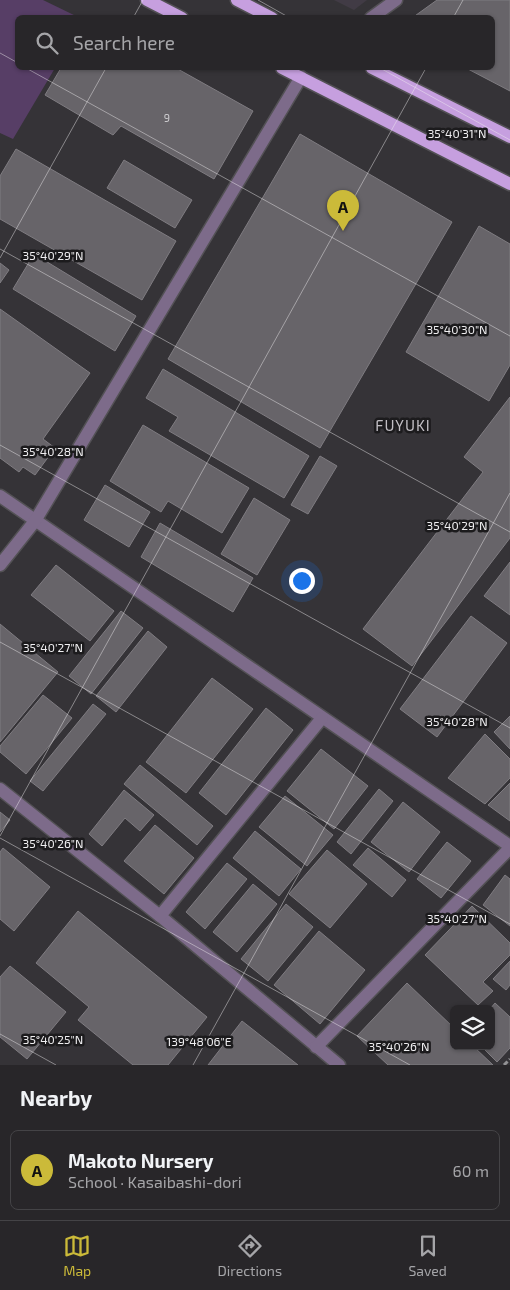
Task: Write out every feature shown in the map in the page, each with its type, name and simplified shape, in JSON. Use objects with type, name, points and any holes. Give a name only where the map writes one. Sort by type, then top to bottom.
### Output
[{"type":"main road","points":[[147,0],[176,15]]},
{"type":"main road","points":[[237,0],[266,15]]},
{"type":"main road","points":[[286,70],[510,184]]},
{"type":"main road","points":[[376,70],[510,138]]},
{"type":"street","points":[[375,15],[396,0]]},
{"type":"street","points":[[0,566],[35,521],[300,77]]},
{"type":"street","points":[[0,496],[510,847],[316,1046]]},
{"type":"street","points":[[160,916],[322,718]]},
{"type":"street","points":[[0,789],[160,916],[339,1065]]},
{"type":"path","points":[[504,1065],[510,1059]]},
{"type":"shaded area","points":[[0,0],[43,0],[74,15],[15,15],[15,70],[54,70],[13,139],[0,133]]},
{"type":"shaded area","points":[[334,0],[367,0],[354,10]]},
{"type":"building","points":[[437,0],[510,0],[510,91],[470,70],[495,70],[495,15],[416,15]]},
{"type":"building","points":[[60,70],[180,70],[253,111],[214,179],[121,126],[113,135],[45,95]]},
{"type":"building","points":[[300,134],[452,222],[320,448],[168,359]]},
{"type":"building","points":[[16,149],[176,241],[142,300],[0,219],[0,176]]},
{"type":"building","points":[[124,160],[192,200],[175,228],[107,188]]},
{"type":"building","points":[[479,226],[510,244],[510,365],[489,401],[406,352]]},
{"type":"building","points":[[34,254],[136,316],[115,351],[13,289]]},
{"type":"building","points":[[0,263],[9,270],[0,283]]},
{"type":"building","points":[[0,309],[90,373],[43,439],[55,448],[35,475],[23,467],[19,472],[0,458]]},
{"type":"building","points":[[163,369],[309,456],[284,498],[169,431],[178,417],[146,398]]},
{"type":"building","points":[[510,397],[510,538],[412,666],[363,629],[483,472],[464,457]]},
{"type":"building","points":[[143,425],[249,488],[222,533],[168,501],[161,512],[110,481]]},
{"type":"building","points":[[320,456],[337,466],[308,514],[291,505]]},
{"type":"building","points":[[105,485],[150,512],[129,547],[84,520]]},
{"type":"building","points":[[254,498],[290,520],[257,575],[221,554]]},
{"type":"building","points":[[160,523],[253,578],[233,612],[141,557]]},
{"type":"building","points":[[510,562],[510,615],[484,596]]},
{"type":"building","points":[[56,565],[114,611],[90,641],[31,595]]},
{"type":"building","points":[[121,611],[143,628],[91,694],[69,676]]},
{"type":"building","points":[[471,616],[507,643],[437,737],[400,709]]},
{"type":"building","points":[[0,624],[58,672],[0,742]]},
{"type":"building","points":[[148,631],[167,647],[116,712],[96,696]]},
{"type":"building","points":[[212,678],[253,709],[186,793],[146,762]]},
{"type":"building","points":[[43,695],[72,718],[26,774],[0,752],[0,746]]},
{"type":"building","points":[[93,704],[106,714],[43,791],[30,781]]},
{"type":"building","points":[[266,708],[293,730],[226,815],[199,793]]},
{"type":"building","points":[[510,716],[510,749],[494,732]]},
{"type":"building","points":[[485,734],[510,759],[510,778],[485,804],[448,778]]},
{"type":"building","points":[[321,749],[368,786],[334,829],[287,791]]},
{"type":"building","points":[[140,765],[213,826],[197,845],[124,784]]},
{"type":"building","points":[[510,783],[510,821],[488,805]]},
{"type":"building","points":[[379,789],[393,801],[351,854],[337,842]]},
{"type":"building","points":[[124,790],[154,815],[140,831],[125,818],[102,846],[89,834]]},
{"type":"building","points":[[285,796],[333,835],[307,866],[259,827]]},
{"type":"building","points":[[403,802],[440,832],[409,872],[371,842]]},
{"type":"building","points":[[0,812],[10,820],[0,832]]},
{"type":"building","points":[[155,825],[194,858],[164,894],[124,861]]},
{"type":"building","points":[[255,831],[301,869],[279,896],[233,858]]},
{"type":"building","points":[[447,842],[471,861],[441,898],[417,879]]},
{"type":"building","points":[[3,848],[50,887],[14,931],[0,919],[0,852]]},
{"type":"building","points":[[368,848],[406,880],[392,897],[353,865]]},
{"type":"building","points":[[327,850],[367,884],[330,928],[289,894]]},
{"type":"building","points":[[227,863],[247,879],[205,929],[186,912]]},
{"type":"building","points":[[505,875],[510,879],[510,926],[483,905]]},
{"type":"building","points":[[253,884],[277,904],[237,952],[213,932]]},
{"type":"building","points":[[286,904],[313,927],[268,981],[241,959]]},
{"type":"building","points":[[472,906],[510,943],[510,955],[483,982],[493,991],[478,1005],[425,955]]},
{"type":"building","points":[[78,911],[207,1017],[168,1065],[133,1065],[78,1020],[89,1007],[36,963]]},
{"type":"building","points":[[319,931],[365,970],[320,1024],[274,985]]},
{"type":"building","points":[[510,961],[510,985],[506,990],[493,979]]},
{"type":"building","points":[[10,966],[66,1012],[27,1059],[0,1037],[0,977]]},
{"type":"building","points":[[407,983],[450,1024],[450,1050],[477,1050],[493,1065],[388,1065],[357,1036]]},
{"type":"building","points":[[495,1003],[510,1017],[510,1048],[497,1062],[485,1050],[495,1050],[495,1005],[493,1005]]},
{"type":"building","points":[[242,1021],[298,1065],[208,1065]]},
{"type":"place","name":"Makoto Nursery","points":[[343,231]]},
{"type":"district","name":"FUYUKI","points":[[403,426]]}]
